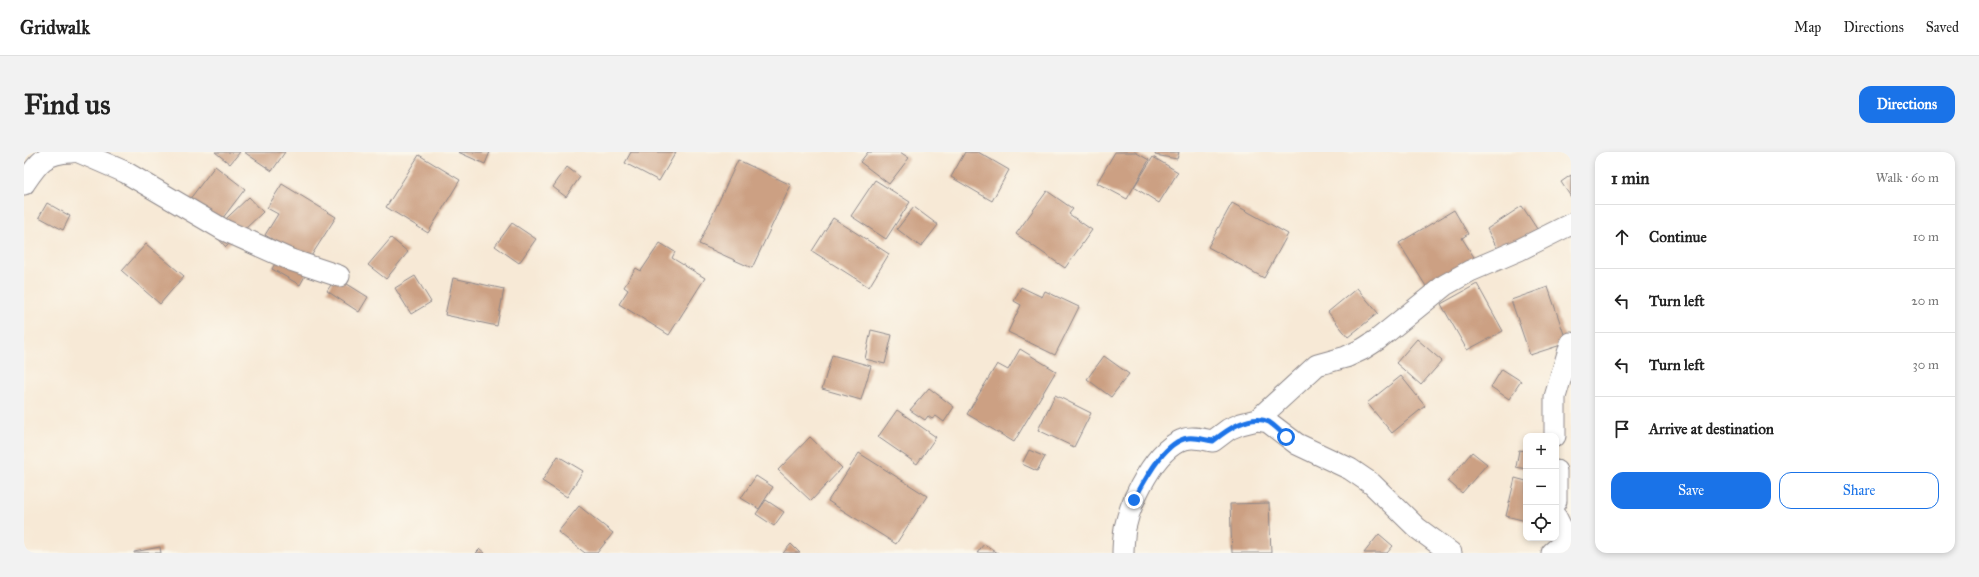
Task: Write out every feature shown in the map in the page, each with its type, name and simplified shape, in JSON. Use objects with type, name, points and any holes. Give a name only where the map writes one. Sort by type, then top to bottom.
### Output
[{"type":"street","points":[[24,184],[37,164],[62,152]]},
{"type":"street","points":[[79,152],[125,172],[224,230],[291,260],[339,276]]},
{"type":"street","points":[[1257,420],[1317,365],[1346,357],[1363,349],[1377,340],[1445,285],[1470,271],[1519,250],[1571,224]]},
{"type":"street","points":[[1555,433],[1556,397],[1571,343]]},
{"type":"street","points":[[1123,553],[1125,528],[1134,500],[1156,462],[1170,448],[1187,438],[1213,441],[1229,429],[1257,420],[1268,422],[1297,444],[1350,469],[1372,484],[1417,528],[1451,553]]},
{"type":"street","points":[[1552,553],[1560,546],[1566,537],[1559,523]]},
{"type":"building","points":[[215,152],[240,152],[230,164]]},
{"type":"building","points":[[244,152],[285,152],[272,171]]},
{"type":"building","points":[[458,152],[490,152],[485,164]]},
{"type":"building","points":[[631,152],[676,152],[659,181],[625,163]]},
{"type":"building","points":[[868,152],[900,152],[909,158],[889,184],[860,162]]},
{"type":"building","points":[[965,152],[978,152],[1009,170],[992,201],[951,177]]},
{"type":"building","points":[[1115,152],[1135,152],[1149,160],[1127,199],[1097,183]]},
{"type":"building","points":[[1156,152],[1179,152],[1177,159],[1155,155]]},
{"type":"building","points":[[419,155],[460,180],[428,233],[386,207]]},
{"type":"building","points":[[1153,157],[1178,172],[1159,203],[1134,187]]},
{"type":"building","points":[[738,160],[791,185],[752,268],[699,244]]},
{"type":"building","points":[[215,166],[245,189],[219,223],[189,200]]},
{"type":"building","points":[[567,167],[580,177],[566,197],[553,187]]},
{"type":"building","points":[[1571,175],[1571,197],[1561,182]]},
{"type":"building","points":[[875,180],[910,202],[886,239],[851,216]]},
{"type":"building","points":[[282,184],[336,217],[308,261],[265,235],[278,214],[267,208]]},
{"type":"building","points":[[1047,191],[1073,209],[1069,214],[1092,230],[1065,268],[1016,234]]},
{"type":"building","points":[[249,197],[263,212],[226,247],[212,232]]},
{"type":"building","points":[[47,203],[70,216],[63,230],[39,217]]},
{"type":"building","points":[[1232,203],[1288,234],[1264,278],[1208,247]]},
{"type":"building","points":[[1522,206],[1541,235],[1500,254],[1487,229]]},
{"type":"building","points":[[914,207],[938,225],[921,247],[897,229]]},
{"type":"building","points":[[1454,210],[1468,234],[1462,238],[1477,262],[1429,291],[1399,243]]},
{"type":"building","points":[[833,218],[889,254],[869,287],[812,251]]},
{"type":"building","points":[[512,223],[536,239],[519,263],[495,246]]},
{"type":"building","points":[[391,238],[408,252],[386,279],[368,265]]},
{"type":"building","points":[[660,243],[675,252],[672,258],[705,278],[669,335],[619,304],[628,290],[624,287],[636,268],[641,271]]},
{"type":"building","points":[[146,244],[184,276],[160,304],[122,271]]},
{"type":"building","points":[[283,249],[311,265],[300,285],[272,269]]},
{"type":"building","points":[[415,276],[431,302],[411,314],[395,288]]},
{"type":"building","points":[[336,277],[368,297],[359,312],[327,291]]},
{"type":"building","points":[[453,278],[504,289],[497,326],[445,315]]},
{"type":"building","points":[[1477,284],[1503,331],[1467,350],[1441,304]]},
{"type":"building","points":[[1021,287],[1042,297],[1045,291],[1079,307],[1055,355],[1008,332],[1021,305],[1014,301]]},
{"type":"building","points":[[1548,287],[1567,343],[1530,355],[1511,300]]},
{"type":"building","points":[[1357,288],[1378,313],[1348,337],[1328,312]]},
{"type":"building","points":[[871,330],[892,335],[885,364],[865,359]]},
{"type":"building","points":[[1417,339],[1442,361],[1421,385],[1396,363]]},
{"type":"building","points":[[1020,349],[1056,371],[1014,442],[967,414],[997,364],[1008,370]]},
{"type":"building","points":[[832,355],[871,366],[861,400],[822,389]]},
{"type":"building","points":[[1104,356],[1129,374],[1111,397],[1087,379]]},
{"type":"building","points":[[1502,369],[1521,381],[1509,399],[1491,387]]},
{"type":"building","points":[[1401,376],[1425,406],[1392,433],[1367,403]]},
{"type":"building","points":[[929,388],[954,407],[944,422],[936,416],[932,419],[928,416],[925,420],[910,410]]},
{"type":"building","points":[[1055,395],[1091,413],[1074,447],[1038,430]]},
{"type":"building","points":[[897,410],[936,437],[917,464],[878,437]]},
{"type":"building","points":[[810,437],[842,468],[811,501],[778,470]]},
{"type":"building","points":[[1029,450],[1045,457],[1037,471],[1022,464]]},
{"type":"building","points":[[1519,450],[1523,451],[1523,468],[1516,467]]},
{"type":"building","points":[[1472,452],[1487,464],[1462,493],[1448,481]]},
{"type":"building","points":[[859,453],[927,496],[896,544],[828,501]]},
{"type":"building","points":[[558,456],[583,471],[567,497],[542,481]]},
{"type":"building","points":[[756,476],[773,487],[759,509],[741,498]]},
{"type":"building","points":[[1515,478],[1523,480],[1523,520],[1506,516]]},
{"type":"building","points":[[766,500],[784,512],[774,526],[756,514]]},
{"type":"building","points":[[1269,503],[1271,553],[1232,553],[1230,504]]},
{"type":"building","points":[[579,506],[613,533],[597,553],[585,553],[558,532]]},
{"type":"building","points":[[1379,534],[1393,546],[1387,553],[1364,553]]},
{"type":"building","points":[[791,544],[800,553],[783,553]]},
{"type":"building","points":[[984,544],[998,553],[977,553]]},
{"type":"building","points":[[160,547],[161,553],[134,553],[134,552]]},
{"type":"building","points":[[480,549],[485,553],[476,553]]},
{"type":"route","points":[[1134,500],[1145,478],[1156,462],[1177,442],[1187,438],[1213,441],[1229,429],[1257,420],[1268,422],[1286,437]]}]
